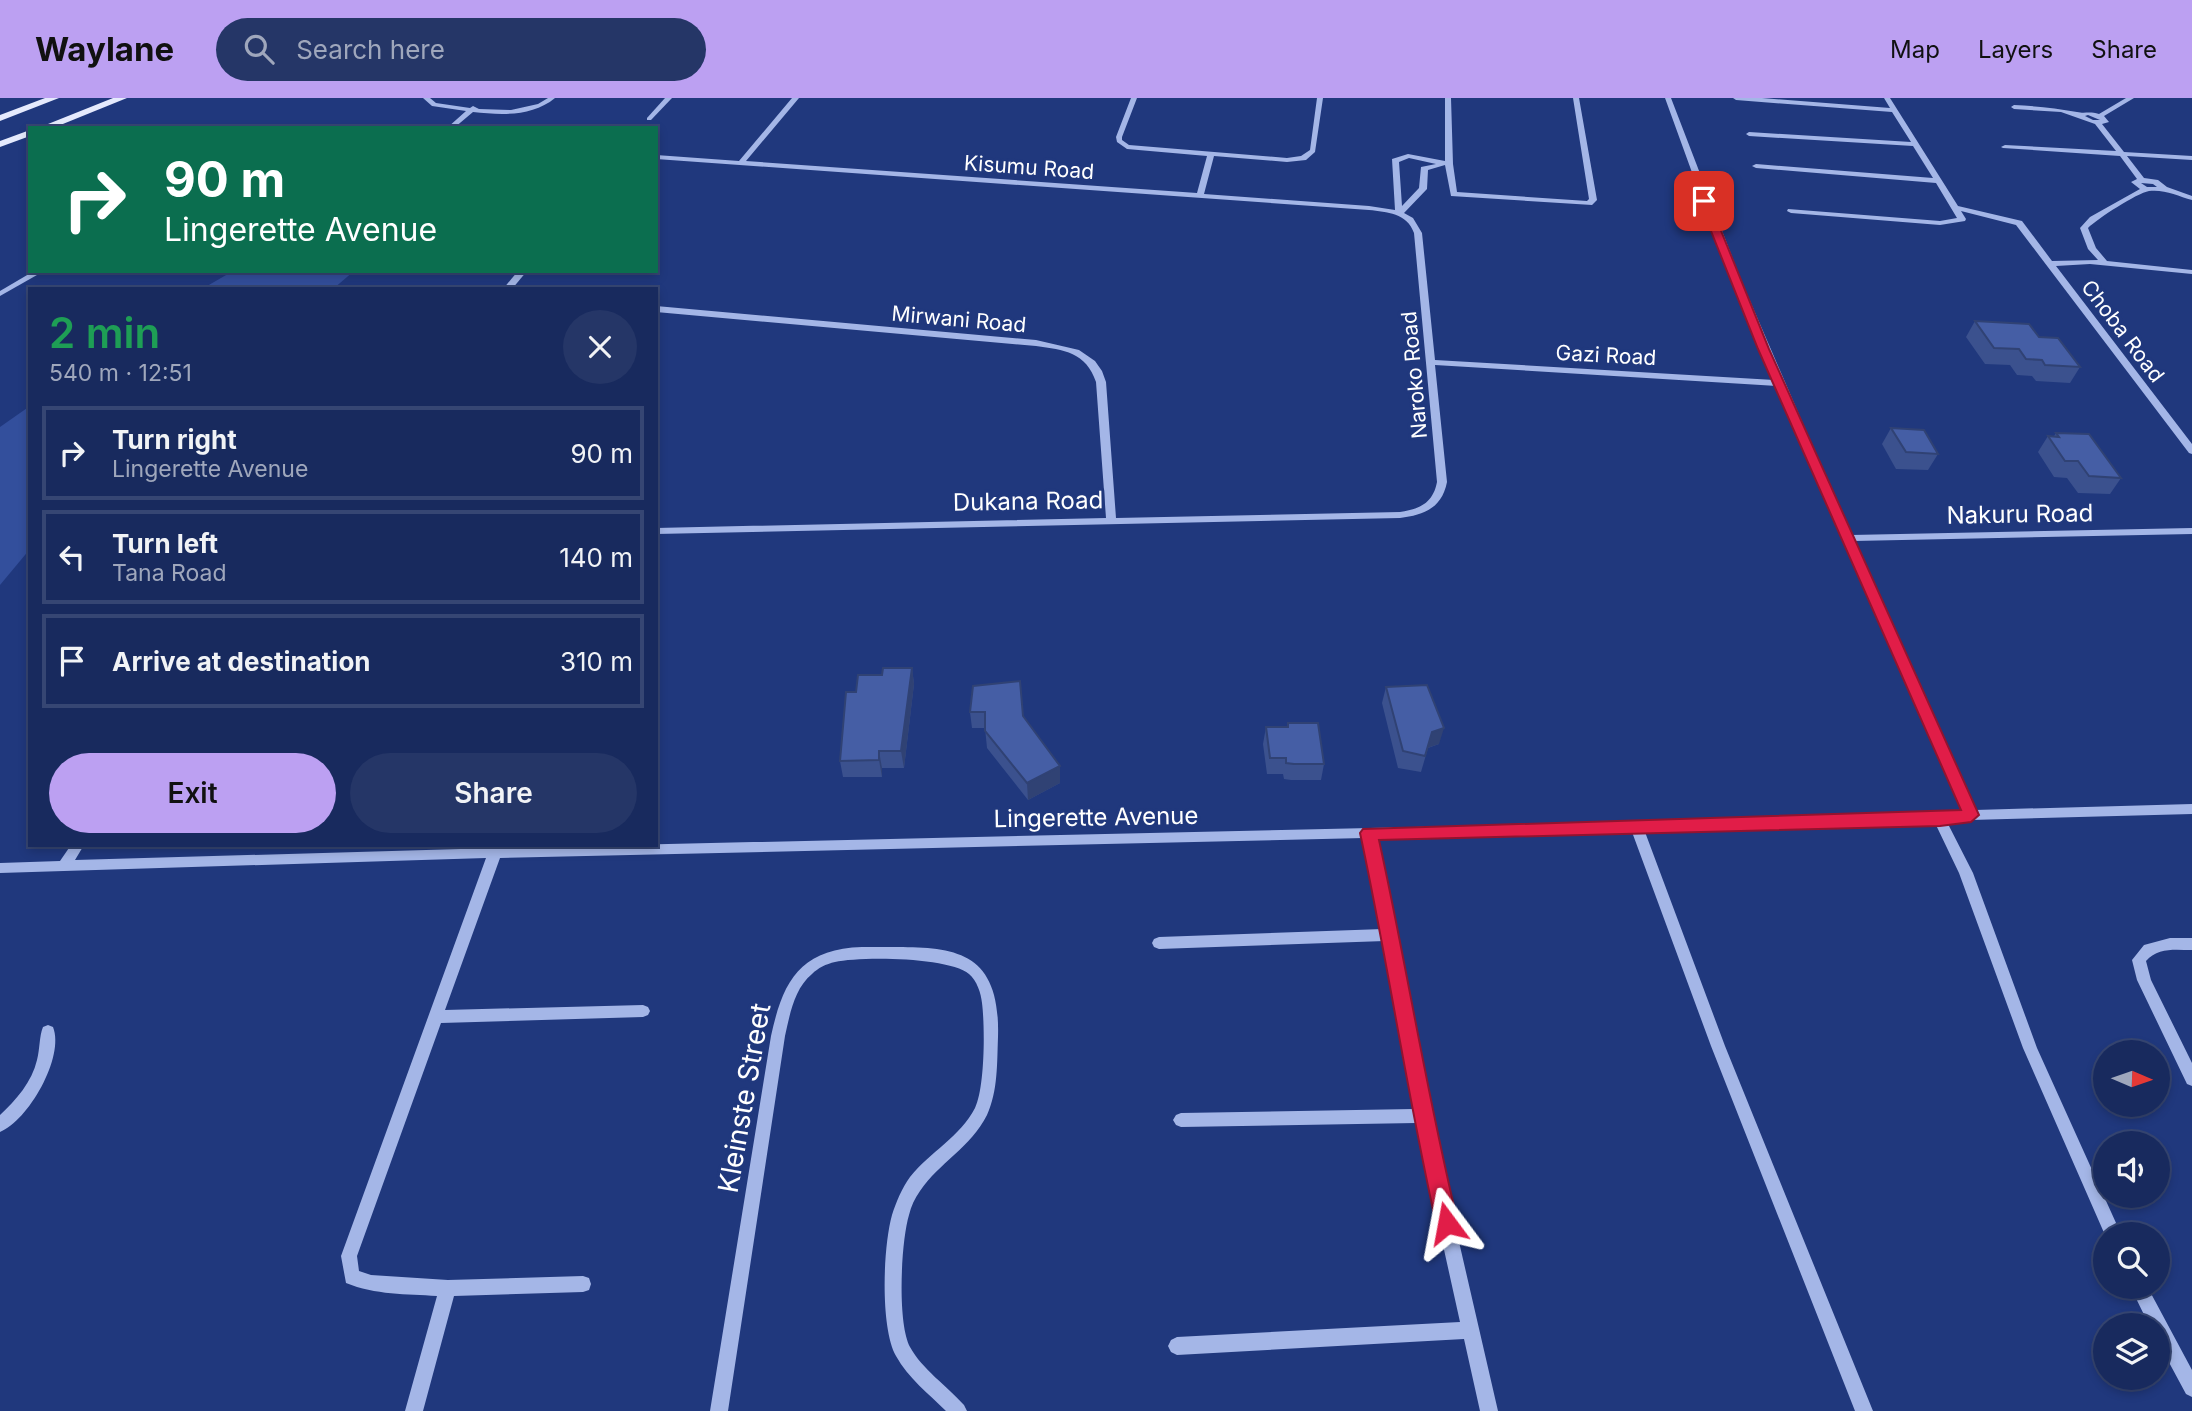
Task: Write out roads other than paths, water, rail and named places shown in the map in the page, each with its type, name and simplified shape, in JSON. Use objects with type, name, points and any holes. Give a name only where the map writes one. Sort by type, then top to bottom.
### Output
[{"type":"main road","points":[[0,118],[54,98]]},
{"type":"main road","points":[[48,126],[122,98]]},
{"type":"main road","points":[[0,144],[28,134]]},
{"type":"street","points":[[426,98],[434,105],[530,109],[540,107],[552,98]]},
{"type":"street","points":[[649,119],[669,98]]},
{"type":"street","points":[[741,162],[796,98]]},
{"type":"street","points":[[1134,98],[1119,137],[1122,145],[1140,149],[1287,160],[1308,155],[1313,151],[1320,98]]},
{"type":"street","points":[[1448,98],[1449,164],[1454,194],[1589,203],[1593,200],[1576,98]]},
{"type":"street","points":[[1668,98],[1713,226],[1779,383],[1971,815]]},
{"type":"street","points":[[1736,98],[1894,110]]},
{"type":"street","points":[[1791,211],[1951,223],[1962,219],[1887,98]]},
{"type":"street","points":[[2014,107],[2061,110],[2080,115],[2082,119],[2099,119],[2131,98]]},
{"type":"street","points":[[452,126],[473,108]]},
{"type":"street","points":[[2099,119],[2121,154],[2142,180]]},
{"type":"street","points":[[1749,134],[1915,144]]},
{"type":"street","points":[[2005,146],[2192,158]]},
{"type":"street","points":[[1200,197],[1210,155]]},
{"type":"street","points":[[1399,213],[1394,174],[1395,161],[1399,157],[1419,156],[1449,164]]},
{"type":"street","name":"Kisumu Road","points":[[658,157],[1399,213]]},
{"type":"street","points":[[1399,213],[1423,188],[1424,169],[1449,164]]},
{"type":"street","points":[[1756,166],[1938,181]]},
{"type":"street","points":[[2145,189],[2135,182],[2155,182],[2164,189]]},
{"type":"street","points":[[2105,264],[2092,249],[2084,228],[2093,219],[2145,189],[2164,189],[2192,198]]},
{"type":"street","points":[[1957,208],[2019,223],[2050,264]]},
{"type":"street","name":"Naroko Road","points":[[1399,213],[1414,222],[1418,233],[1440,493],[1431,507],[1400,515]]},
{"type":"street","name":"Choba Road","points":[[2050,264],[2090,262],[2192,272]]},
{"type":"street","name":"Choba Road","points":[[2050,264],[2192,451]]},
{"type":"street","points":[[0,293],[36,273]]},
{"type":"street","points":[[509,287],[521,273]]},
{"type":"street","name":"Mirwani Road","points":[[658,309],[1036,343],[1079,352],[1097,367],[1101,382],[1111,522]]},
{"type":"street","name":"Gazi Road","points":[[1431,362],[1779,383]]},
{"type":"street","name":"Dukana Road","points":[[658,531],[1400,515]]},
{"type":"street","name":"Nakuru Road","points":[[1848,538],[2192,531]]},
{"type":"street","name":"Lingerette Avenue","points":[[0,868],[495,853],[1940,820],[1971,815],[2192,809]]},
{"type":"street","points":[[1940,820],[1966,873],[2030,1048],[2108,1222]]},
{"type":"street","points":[[1637,827],[1695,985],[1864,1411]]},
{"type":"street","points":[[1369,833],[1391,935],[1422,1116],[1489,1411]]},
{"type":"street","points":[[64,866],[77,847]]},
{"type":"street","points":[[495,853],[349,1256],[349,1269],[352,1277],[360,1280],[448,1288],[583,1284]]},
{"type":"street","points":[[1159,943],[1391,935]]},
{"type":"street","points":[[2192,944],[2156,946],[2139,960],[2144,980],[2192,1079]]},
{"type":"street","name":"Kleinste Street","points":[[719,1411],[776,1049],[789,993],[807,969],[830,957],[928,953],[951,957],[969,965],[986,984],[990,1001],[986,1096],[980,1113],[969,1128],[923,1172],[909,1191],[900,1218],[894,1304],[902,1349],[958,1411]]},
{"type":"street","points":[[435,1017],[643,1011]]},
{"type":"street","points":[[0,1125],[39,1078],[48,1058],[48,1032]]},
{"type":"street","points":[[1181,1120],[1422,1116]]},
{"type":"street","points":[[414,1411],[448,1288]]},
{"type":"street","points":[[1177,1346],[1472,1330]]},
{"type":"street","points":[[2170,1347],[2192,1388]]}]
